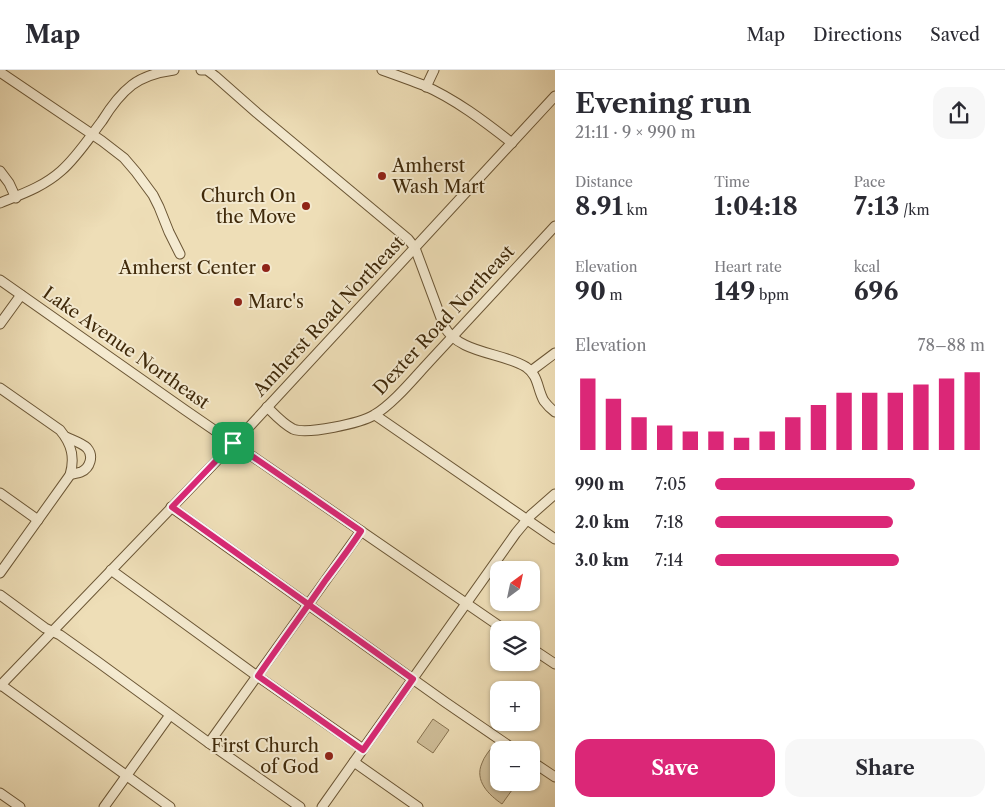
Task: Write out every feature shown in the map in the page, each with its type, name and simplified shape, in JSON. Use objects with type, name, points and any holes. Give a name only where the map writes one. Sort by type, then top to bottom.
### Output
[{"type":"street","points":[[0,204],[37,188],[57,174],[81,150],[112,106],[130,86],[159,71],[174,70]]},
{"type":"street","points":[[201,70],[207,70],[215,76],[408,239],[415,248],[444,326],[452,337],[464,344],[521,365],[531,371],[537,379],[544,400],[555,412]]},
{"type":"street","points":[[382,70],[426,87],[463,107],[512,143]]},
{"type":"street","points":[[426,87],[434,70]]},
{"type":"street","points":[[0,72],[124,158],[147,185],[180,254]]},
{"type":"street","name":"Amherst Road Northeast","points":[[1,685],[267,407],[555,96]]},
{"type":"street","points":[[0,171],[9,183],[16,198]]},
{"type":"street","name":"Dexter Road Northeast","points":[[267,407],[280,420],[293,429],[299,430],[315,430],[362,420],[375,415],[392,401],[555,226]]},
{"type":"street","name":"Lake Avenue Northeast","points":[[0,280],[492,621]]},
{"type":"street","points":[[0,324],[21,295]]},
{"type":"street","points":[[531,371],[555,353]]},
{"type":"street","points":[[0,388],[60,430],[66,437],[73,453],[70,475],[0,573]]},
{"type":"street","points":[[375,415],[555,539]]},
{"type":"street","points":[[66,437],[86,446],[90,455],[90,462],[87,468],[82,472],[70,475]]},
{"type":"street","points":[[0,493],[38,520]]},
{"type":"street","points":[[322,807],[527,520],[555,494]]},
{"type":"street","points":[[172,507],[502,741]]},
{"type":"street","points":[[209,743],[361,531]]},
{"type":"street","points":[[111,570],[363,750]]},
{"type":"street","points":[[0,595],[52,632],[79,648],[300,807]]},
{"type":"street","points":[[540,654],[555,664]]},
{"type":"street","points":[[1,685],[170,807]]},
{"type":"street","points":[[104,807],[170,715]]},
{"type":"street","points":[[354,762],[418,807]]},
{"type":"street","points":[[540,767],[555,777]]},
{"type":"street","points":[[0,793],[20,807]]},
{"type":"shaded area","points":[[433,719],[449,730],[433,753],[417,742]]},
{"type":"shaded area","points":[[490,750],[490,791],[511,791],[502,804],[488,792],[481,782],[480,770]]},
{"type":"place","name":"Amherst Wash Mart","points":[[382,176]]},
{"type":"place","name":"Church On the Move","points":[[306,206]]},
{"type":"place","name":"Amherst Center","points":[[266,268]]},
{"type":"place","name":"Marc's","points":[[238,302]]},
{"type":"place","name":"First Church of God","points":[[329,756]]},
{"type":"route","points":[[233,443],[172,507],[308,605],[413,679],[363,750],[258,676],[284,638],[308,605],[334,570],[346,552],[356,540],[361,531],[233,443]]}]
